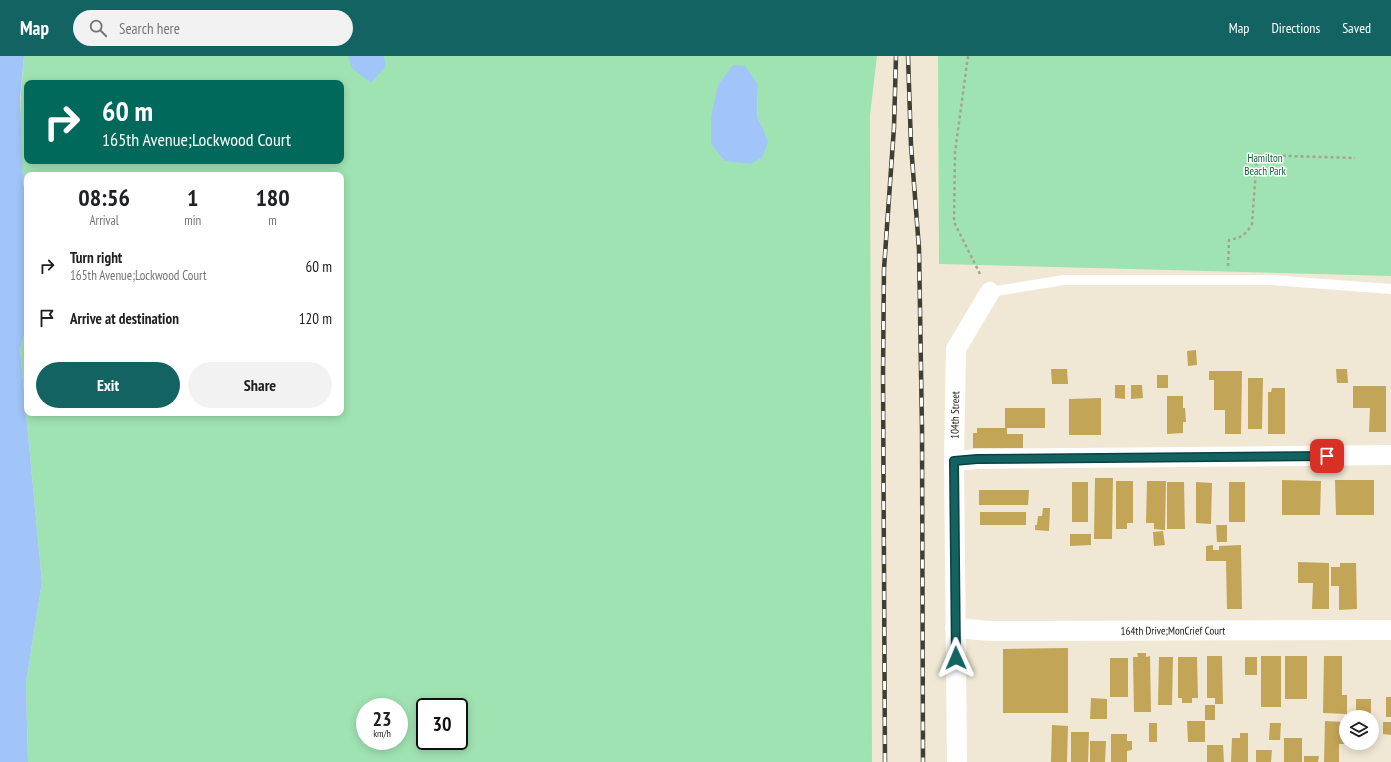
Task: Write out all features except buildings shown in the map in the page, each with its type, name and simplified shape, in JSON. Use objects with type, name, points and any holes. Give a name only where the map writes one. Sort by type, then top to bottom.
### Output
[{"type":"street","name":"104th Street","points":[[957,762],[954,461],[956,349],[990,292]]},
{"type":"street","points":[[954,461],[977,459],[1391,455]]},
{"type":"street","name":"164th Drive;MonCrief Court","points":[[955,628],[991,631],[1391,630]]},
{"type":"lane","points":[[990,292],[1064,280],[1271,280],[1391,289]]},
{"type":"path","points":[[968,56],[955,152],[954,222],[990,292]]},
{"type":"path","points":[[1228,280],[1229,240],[1237,239],[1244,235],[1252,224],[1257,155],[1355,158]]},
{"type":"green space","points":[[24,56],[877,56],[870,115],[872,762],[28,762],[26,683],[42,582],[26,416],[344,416],[344,172],[24,172],[24,187],[20,130]],"holes":[[[758,84],[757,116],[762,126],[718,85]]]},
{"type":"green space","name":"Hamilton Beach Park","points":[[938,56],[1391,56],[1391,276],[939,264]]},
{"type":"green space","points":[[24,336],[24,391],[20,349]]},
{"type":"water","points":[[0,56],[24,56],[20,98],[24,188],[24,336],[20,349],[24,391],[24,416],[26,416],[42,582],[26,683],[28,762],[0,762]]},
{"type":"water","points":[[348,56],[384,56],[386,66],[371,83],[352,68]]},
{"type":"water","points":[[733,65],[745,66],[758,84],[757,116],[768,142],[762,157],[751,164],[725,161],[711,144],[711,116],[718,85]]},
{"type":"railway","points":[[885,762],[883,374],[884,269],[894,127],[896,56]]},
{"type":"railway","points":[[908,56],[911,145],[919,249],[922,429],[923,762]]},
{"type":"route","points":[[956,658],[954,461],[977,459],[1327,456]]}]
